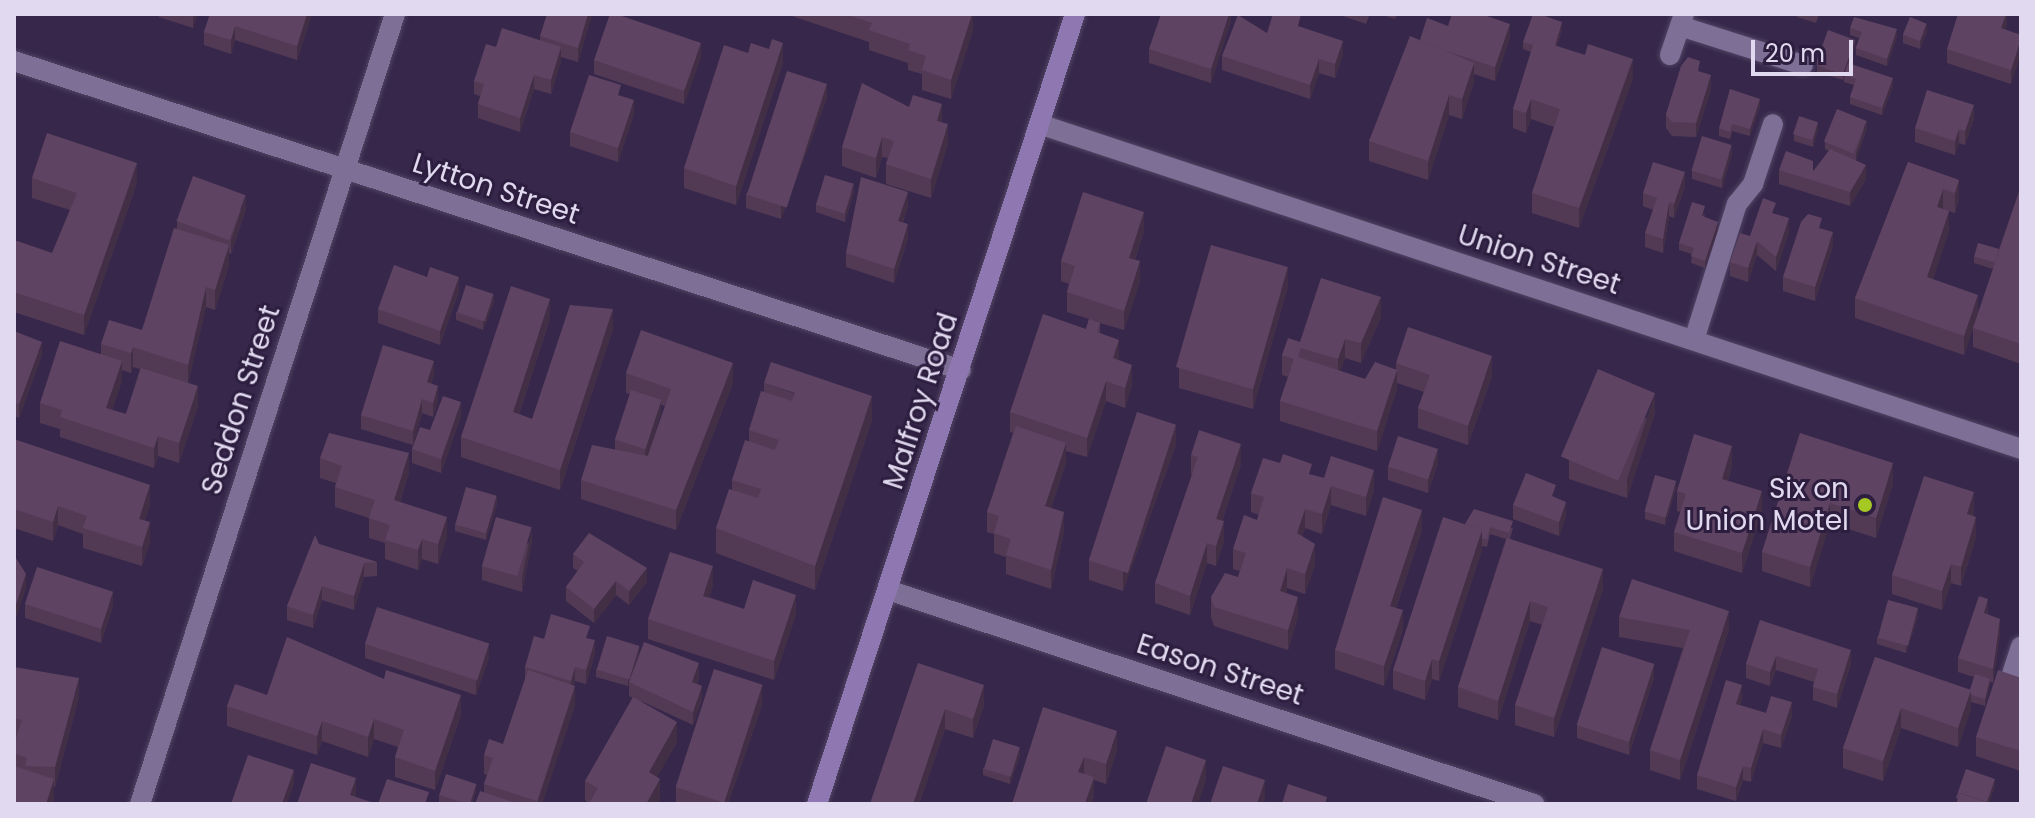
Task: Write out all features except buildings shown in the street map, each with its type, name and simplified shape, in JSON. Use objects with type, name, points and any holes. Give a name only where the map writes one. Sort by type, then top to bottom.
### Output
[{"type":"main road","name":"Malfroy Road","points":[[817,804],[1075,14]]},
{"type":"street","name":"Seddon Street","points":[[140,804],[395,14]]},
{"type":"street","points":[[1670,55],[1682,20],[1803,65]]},
{"type":"street","name":"Lytton Street","points":[[14,61],[961,370]]},
{"type":"street","name":"Union Street","points":[[1039,124],[2021,449]]},
{"type":"street","points":[[1694,340],[1737,204],[1753,184],[1773,124]]},
{"type":"street","name":"Eason Street","points":[[888,590],[1534,804]]},
{"type":"street","points":[[2012,674],[2021,646]]},
{"type":"place","name":"Six on Union Motel","points":[[1865,505]]}]
